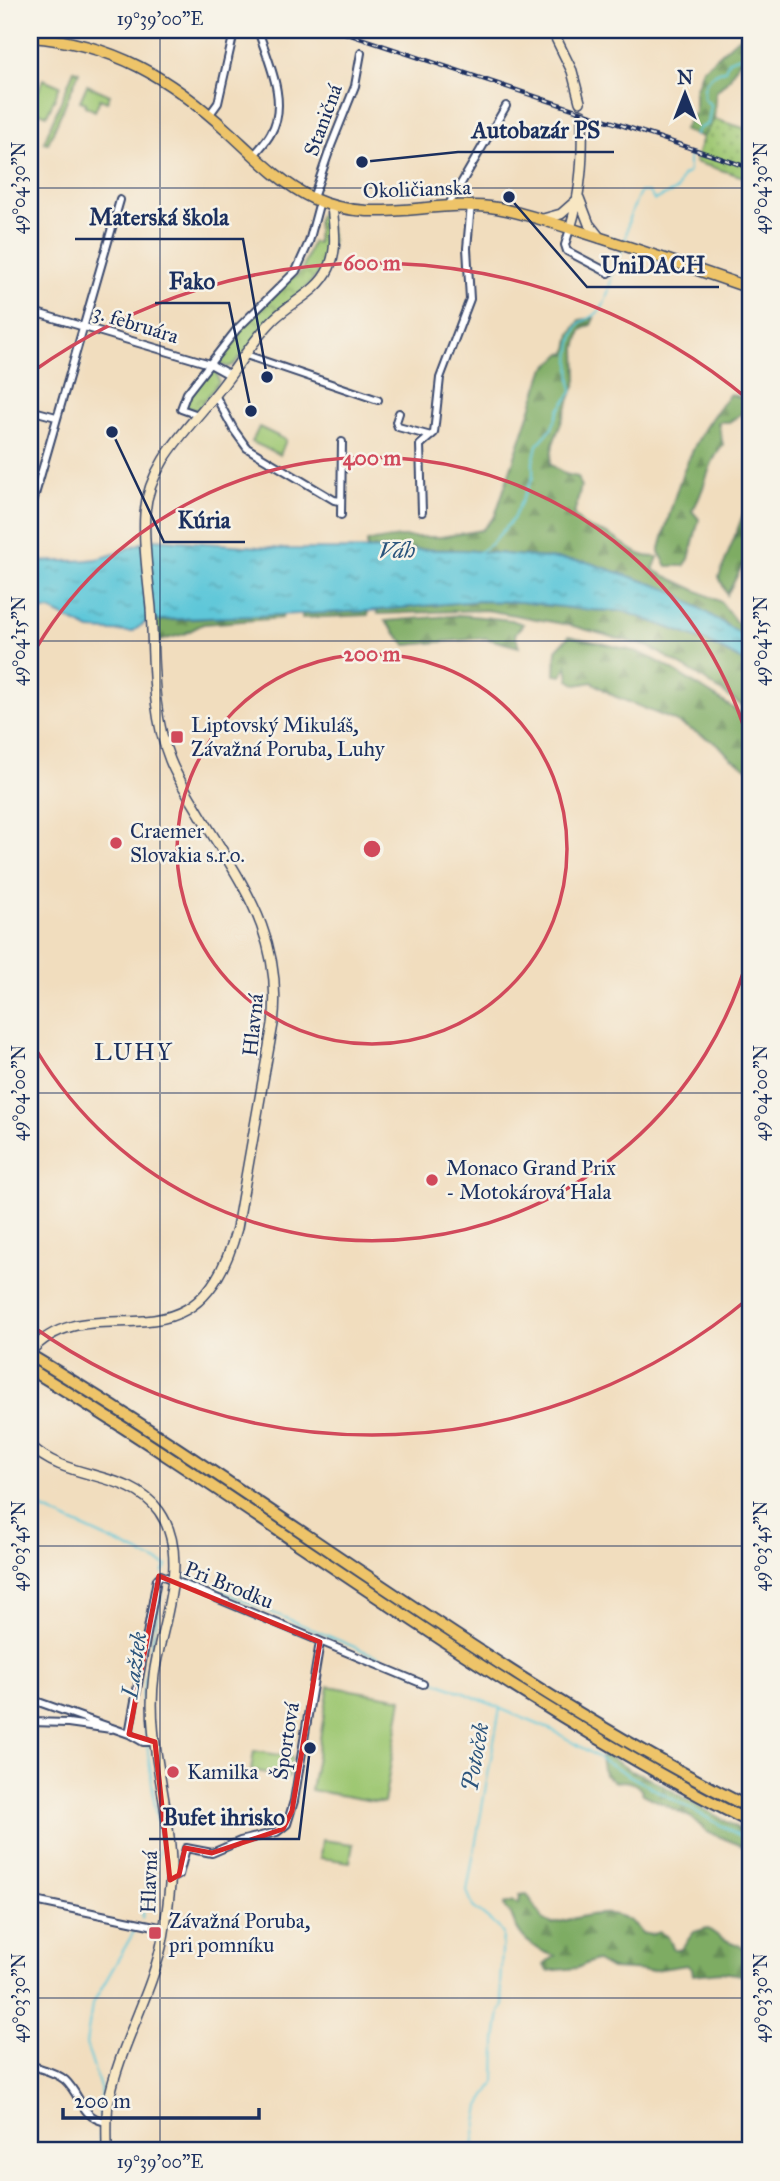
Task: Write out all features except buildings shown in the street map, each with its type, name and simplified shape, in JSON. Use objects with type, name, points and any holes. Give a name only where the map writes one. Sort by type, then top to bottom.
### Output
[{"type":"highway","points":[[30,1354],[541,1689],[658,1759],[750,1808]]},
{"type":"highway","points":[[30,1369],[524,1692],[642,1763],[750,1822]]},
{"type":"main road","name":"Okoličianska","points":[[30,37],[76,43],[128,60],[173,86],[210,114],[283,179],[316,200],[332,206],[355,211],[471,205],[506,210],[624,245],[750,288]]},
{"type":"street","points":[[254,155],[272,132],[277,103],[275,81],[260,36],[261,30]]},
{"type":"street","points":[[552,30],[572,71],[580,102]]},
{"type":"street","points":[[210,114],[218,103],[234,32]]},
{"type":"street","name":"Staničná","points":[[198,415],[185,412],[181,408],[187,393],[237,329],[296,271],[309,242],[316,200],[331,146],[355,86],[361,53]]},
{"type":"street","points":[[448,206],[506,106]]},
{"type":"street","points":[[582,114],[583,160],[579,198],[565,249],[609,273]]},
{"type":"street","points":[[541,220],[561,214],[579,198]]},
{"type":"street","points":[[579,198],[587,221],[600,238]]},
{"type":"street","points":[[30,507],[120,200]]},
{"type":"street","points":[[422,512],[420,445],[435,430],[440,378],[470,299],[467,248],[471,205]]},
{"type":"street","name":"Hlavná","points":[[30,1354],[42,1340],[62,1330],[89,1324],[135,1323],[171,1316],[192,1305],[218,1278],[229,1257],[237,1228],[273,1024],[274,969],[261,921],[165,748],[157,705],[145,534],[146,506],[153,480],[166,456],[271,321],[312,290],[327,271],[335,243],[332,206]]},
{"type":"street","name":"3. februára","points":[[30,311],[210,364],[230,375]]},
{"type":"street","points":[[246,355],[378,400]]},
{"type":"street","points":[[215,395],[247,448],[334,500],[340,501]]},
{"type":"street","points":[[30,410],[56,417]]},
{"type":"street","points":[[399,413],[396,422],[398,427],[431,436]]},
{"type":"street","points":[[341,516],[342,442]]},
{"type":"street","name":"Hlavná","points":[[30,1445],[50,1462],[124,1485],[147,1498],[170,1528],[175,1551],[154,1673],[149,1742],[169,1849],[170,1880],[164,1928],[152,1979],[116,2075],[106,2122],[107,2151]]},
{"type":"street","name":"Pri Brodku","points":[[129,1734],[158,1579],[170,1575],[320,1642],[424,1684]]},
{"type":"street","name":"Športová","points":[[170,1880],[179,1875],[186,1848],[212,1853],[283,1829],[290,1818],[320,1642]]},
{"type":"street","points":[[30,1699],[149,1742]]},
{"type":"street","points":[[30,1722],[115,1728]]},
{"type":"street","points":[[30,1900],[164,1928]]},
{"type":"street","points":[[30,2064],[63,2079],[87,2113],[96,2120],[106,2122]]},
{"type":"highlighted area","points":[[159,1576],[320,1642],[292,1811],[283,1829],[212,1853],[185,1848],[179,1875],[170,1880],[155,1742],[129,1734]]},
{"type":"green space","points":[[739,37],[750,39],[750,60],[739,61],[730,78],[716,92],[714,119],[703,137],[683,130],[695,112],[695,91],[703,69]]},
{"type":"green space","points":[[74,70],[79,72],[48,143],[44,142]]},
{"type":"green space","points":[[43,79],[60,86],[47,115],[31,109]]},
{"type":"green space","points":[[87,85],[110,95],[107,102],[100,99],[95,111],[80,101]]},
{"type":"green space","points":[[714,119],[750,130],[750,179],[695,162],[703,137]]},
{"type":"green space","points":[[321,212],[330,227],[332,240],[324,266],[233,365],[228,367],[219,364],[228,344],[238,331],[303,268],[312,242],[317,243]]},
{"type":"green space","points":[[594,318],[591,325],[581,330],[576,348],[577,380],[553,444],[550,464],[565,474],[578,477],[581,486],[574,515],[584,525],[607,534],[639,554],[658,557],[653,570],[721,602],[736,622],[750,631],[750,640],[670,591],[587,562],[464,550],[367,549],[367,542],[400,537],[441,537],[482,530],[495,516],[544,370],[562,353],[567,354],[571,334],[580,320]]},
{"type":"green space","points":[[206,370],[217,373],[219,382],[197,410],[185,407],[186,399]]},
{"type":"green space","points":[[730,394],[743,398],[744,412],[729,422],[718,422],[723,445],[713,461],[692,511],[699,519],[689,559],[684,566],[667,566],[659,552],[685,468],[703,431]]},
{"type":"green space","points":[[259,427],[286,440],[280,455],[252,442]]},
{"type":"green space","points":[[750,497],[750,551],[727,595],[719,577]]},
{"type":"green space","points":[[477,601],[623,611],[708,642],[750,665],[750,711],[699,676],[649,647],[569,625],[486,610],[378,614],[376,610]]},
{"type":"green space","points":[[368,611],[368,615],[302,618],[302,614]]},
{"type":"green space","points":[[283,614],[282,618],[203,624],[184,634],[159,641],[156,621]]},
{"type":"green space","points":[[462,615],[511,620],[523,624],[515,634],[519,647],[485,638],[406,645],[385,621]]},
{"type":"green space","points":[[569,636],[651,658],[750,720],[750,770],[730,757],[718,744],[673,720],[614,696],[592,682],[577,685],[569,680],[567,665],[562,676],[555,675],[556,650]]},
{"type":"green space","points":[[329,1686],[402,1699],[384,1803],[311,1790]]},
{"type":"green space","points":[[254,1751],[292,1757],[289,1777],[251,1770]]},
{"type":"green space","points":[[605,1754],[631,1771],[644,1775],[750,1835],[750,1849],[707,1832],[692,1818],[643,1794],[635,1784],[615,1782],[604,1775],[601,1757]]},
{"type":"green space","points":[[322,1840],[353,1844],[350,1862],[320,1858]]},
{"type":"green space","points":[[527,1894],[543,1919],[552,1924],[589,1915],[612,1914],[633,1923],[642,1933],[651,1935],[659,1932],[668,1937],[674,1949],[680,1950],[694,1932],[707,1928],[721,1938],[750,1950],[750,1976],[721,1972],[693,1975],[692,1968],[687,1965],[648,1971],[611,1969],[595,1960],[577,1968],[547,1971],[544,1965],[555,1956],[528,1942],[505,1909],[504,1904],[514,1901],[519,1904],[520,1895]]},
{"type":"water","name":"Váh","points":[[154,539],[284,549],[464,550],[587,562],[670,590],[750,640],[750,665],[708,642],[623,611],[587,610],[521,602],[477,601],[368,611],[161,620],[146,622],[132,632],[90,630],[50,610],[30,611],[30,563],[96,559]]},
{"type":"waterway","points":[[695,136],[698,129],[708,124],[711,105],[704,99],[704,88],[708,80],[725,70],[729,60],[750,53]]},
{"type":"waterway","points":[[625,243],[629,218],[640,192],[649,192],[654,200],[677,190],[682,176],[689,172],[689,157],[692,154]]},
{"type":"waterway","points":[[478,553],[492,543],[513,519],[533,477],[537,445],[552,428],[559,410],[572,392],[570,356],[573,337],[581,322],[602,307],[623,248]]},
{"type":"waterway","name":"Lažtek","points":[[30,1503],[167,1566],[163,1573]]},
{"type":"waterway","name":"Potoček","points":[[178,1573],[500,1708],[467,1891],[473,1907],[503,1934],[500,1985],[504,2005],[500,2012],[496,2041],[495,2082],[480,2106],[472,2151]]},
{"type":"waterway","name":"Lažtek","points":[[147,1738],[142,1698],[164,1578]]},
{"type":"waterway","points":[[501,1709],[554,1731],[750,1841]]},
{"type":"waterway","name":"Lažtek","points":[[142,1918],[160,1846],[147,1744]]},
{"type":"waterway","name":"Lažtek","points":[[99,2116],[102,2094],[86,2044],[92,2005],[136,1928]]},
{"type":"waterway","name":"Lažtek","points":[[99,2125],[100,2151]]},
{"type":"railway","points":[[336,30],[750,168]]},
{"type":"place","name":"Autobazár PS","points":[[362,162]]},
{"type":"place","name":"UniDACH","points":[[509,197]]},
{"type":"place","name":"Materská škola","points":[[267,377]]},
{"type":"place","name":"Fako","points":[[251,411]]},
{"type":"place","name":"Kúria","points":[[112,432]]},
{"type":"place","name":"Liptovský Mikuláš, Závažná Poruba, Luhy","points":[[177,737]]},
{"type":"place","name":"Craemer Slovakia s.r.o.","points":[[116,843]]},
{"type":"place","name":"Monaco Grand Prix - Motokárová Hala","points":[[432,1180]]},
{"type":"place","name":"Bufet ihrisko","points":[[310,1748]]},
{"type":"place","name":"Kamilka","points":[[173,1772]]},
{"type":"place","name":"Závažná Poruba, pri pomníku","points":[[155,1933]]},
{"type":"district","name":"LUHY","points":[[134,1052]]}]
